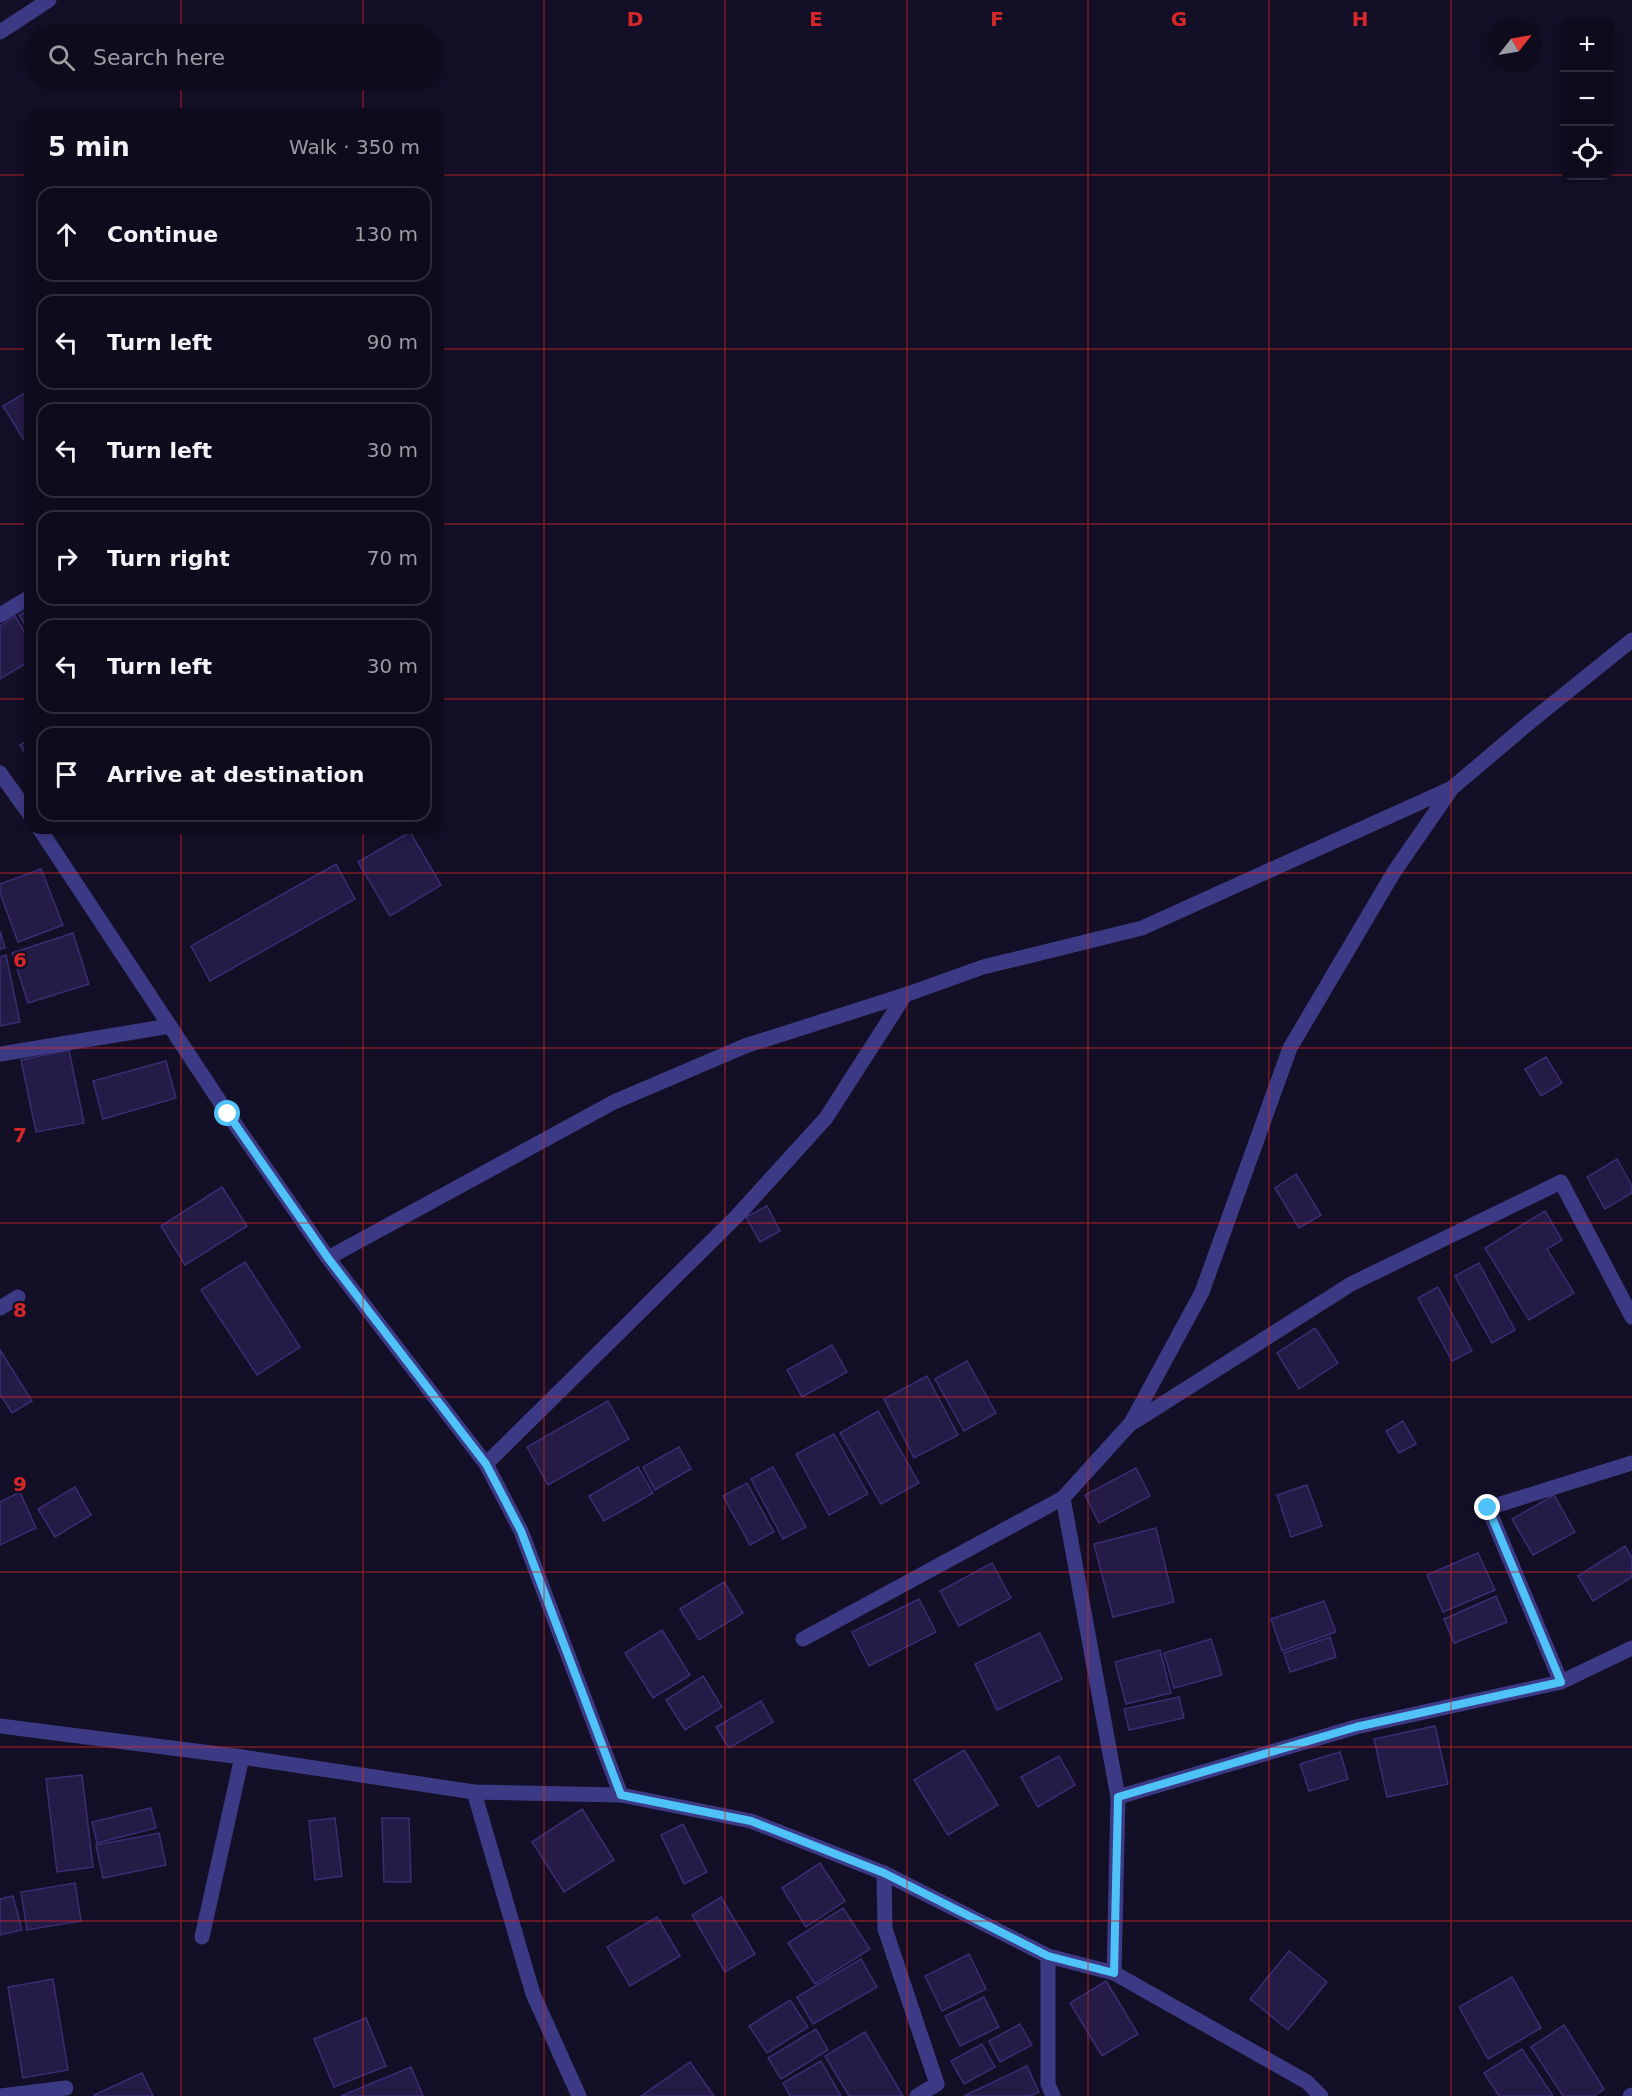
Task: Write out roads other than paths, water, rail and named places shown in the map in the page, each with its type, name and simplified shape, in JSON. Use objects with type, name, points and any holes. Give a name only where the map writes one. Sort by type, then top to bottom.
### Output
[{"type":"street","points":[[0,33],[49,0]]},
{"type":"street","points":[[0,615],[24,601]]},
{"type":"street","points":[[803,1639],[1063,1498],[1131,1423],[1202,1292],[1290,1048],[1394,873],[1452,788],[1632,640]]},
{"type":"street","points":[[0,773],[24,807]]},
{"type":"street","points":[[328,1258],[614,1102],[745,1046],[905,995],[983,967],[1142,928],[1452,788]]},
{"type":"street","points":[[43,834],[228,1114],[328,1258],[486,1464],[521,1531],[621,1795]]},
{"type":"street","points":[[486,1464],[737,1216],[826,1118],[905,995]]},
{"type":"street","points":[[0,1054],[170,1026]]},
{"type":"street","points":[[1131,1423],[1351,1284],[1561,1182],[1632,1317]]},
{"type":"street","points":[[0,1308],[18,1297]]},
{"type":"street","points":[[1561,1682],[1488,1508],[1632,1463]]},
{"type":"street","points":[[1063,1498],[1118,1797],[1114,1973]]},
{"type":"street","points":[[1118,1797],[1356,1727],[1561,1682],[1632,1648]]},
{"type":"street","points":[[0,1726],[242,1757],[474,1792],[621,1795],[751,1821],[884,1873],[1048,1956],[1114,1973],[1306,2082],[1321,2096]]},
{"type":"street","points":[[202,1937],[242,1757]]},
{"type":"street","points":[[474,1792],[533,1994],[579,2096]]},
{"type":"street","points":[[884,1873],[885,1929],[937,2084],[917,2096]]},
{"type":"street","points":[[1048,1956],[1048,2084],[1053,2096]]},
{"type":"street","points":[[0,2096],[66,2088]]}]
